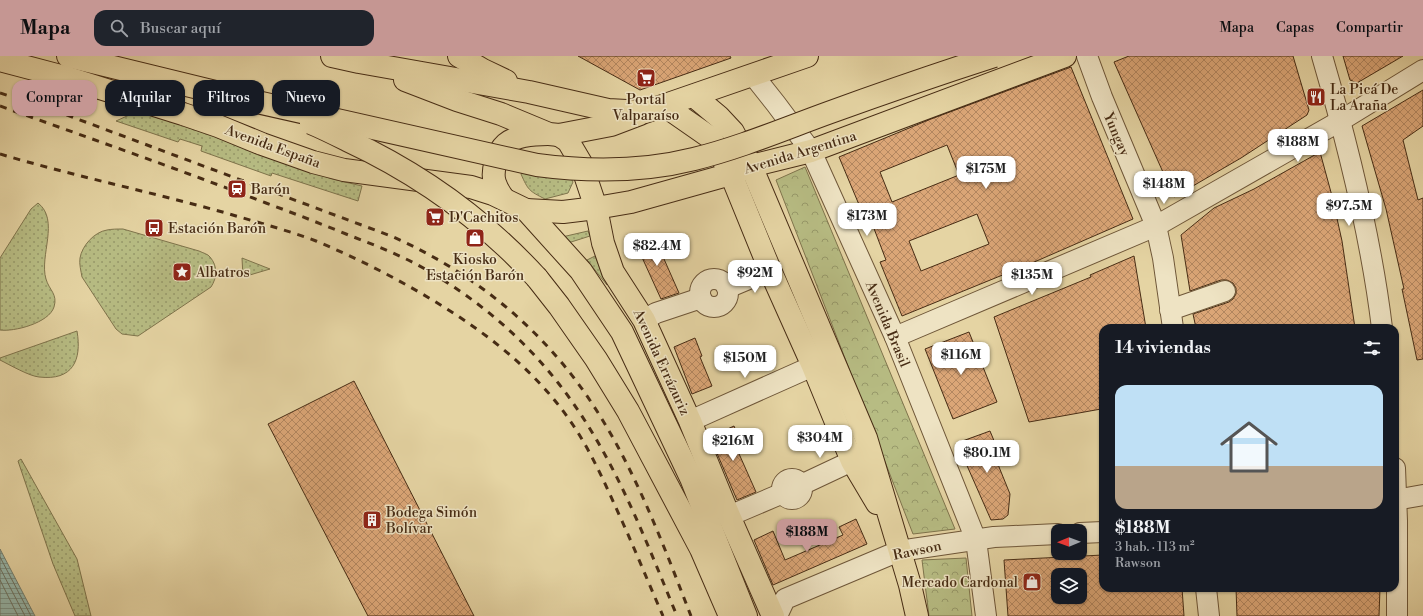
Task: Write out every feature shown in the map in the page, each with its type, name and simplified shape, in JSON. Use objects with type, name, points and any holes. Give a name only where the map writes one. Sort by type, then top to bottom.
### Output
[{"type":"main road","points":[[68,56],[193,87]]},
{"type":"main road","points":[[332,56],[529,92],[608,110],[645,112]]},
{"type":"main road","points":[[459,56],[482,63],[529,92]]},
{"type":"main road","points":[[504,199],[494,181],[494,172],[500,153],[506,144],[523,137],[536,134],[554,135],[611,126],[645,112],[807,56]]},
{"type":"main road","points":[[264,104],[537,165],[577,170],[618,169],[675,163],[716,152],[994,56]]},
{"type":"main road","name":"Avenida Argentina","points":[[526,210],[563,212],[631,202],[731,174],[751,166],[810,151],[1065,56]]},
{"type":"main road","name":"Avenida España","points":[[0,60],[130,96],[218,126],[269,147],[313,162],[344,170],[471,187],[493,194],[526,210]]},
{"type":"main road","points":[[359,62],[457,100],[501,114],[554,135]]},
{"type":"main road","points":[[694,96],[720,117],[733,132],[751,166],[866,438],[910,585],[917,616]]},
{"type":"main road","points":[[264,106],[316,125],[400,167],[441,194],[478,222],[518,257],[559,306],[596,359],[628,411],[701,549],[730,616]]},
{"type":"main road","points":[[665,106],[711,138],[731,174],[770,270],[814,366],[852,461],[896,541]]},
{"type":"main road","name":"Avenida Errázuriz","points":[[554,135],[568,141],[581,163],[596,208],[603,243],[613,272],[644,320],[690,421],[729,516],[761,588],[778,610]]},
{"type":"main road","points":[[603,243],[610,229],[631,202]]},
{"type":"main road","name":"Avenida Errázuriz","points":[[526,210],[581,271],[622,332],[691,478],[746,616]]},
{"type":"street","name":"Yungay","points":[[1087,56],[1102,97],[1156,226],[1163,258],[1172,319]]},
{"type":"street","points":[[1322,56],[1365,221],[1378,287],[1382,324]]},
{"type":"street","points":[[895,337],[1156,226],[1340,121],[1423,70]]},
{"type":"street","name":"Avenida Brasil","points":[[753,75],[810,151],[895,337],[976,540],[986,616]]},
{"type":"street","points":[[644,320],[656,313],[701,298],[711,306],[719,306],[728,296],[728,288],[770,270]]},
{"type":"street","points":[[1172,319],[1224,291]]},
{"type":"street","points":[[690,421],[814,366]]},
{"type":"street","points":[[729,516],[783,493],[790,499],[796,498],[801,494],[801,485],[852,461]]},
{"type":"street","points":[[1399,499],[1423,495]]},
{"type":"street","points":[[1087,533],[1099,532]]},
{"type":"street","name":"Rawson","points":[[778,610],[896,541],[976,540],[994,537],[1051,534]]},
{"type":"street","points":[[1206,592],[1209,616]]},
{"type":"street","points":[[1397,592],[1397,616]]},
{"type":"green space","points":[[127,116],[157,116],[183,123],[332,179],[362,186],[358,201],[272,173],[271,176],[201,151],[202,146],[180,139],[178,142],[116,121]]},
{"type":"green space","points":[[561,161],[573,182],[568,193],[545,199],[535,194],[525,184],[521,174],[526,166]]},
{"type":"green space","points":[[805,167],[955,529],[913,534],[776,180]]},
{"type":"green space","points":[[38,203],[44,210],[48,219],[45,270],[47,283],[55,299],[54,307],[51,313],[38,322],[14,330],[0,330],[0,258],[31,209]]},
{"type":"green space","points":[[123,229],[199,251],[209,256],[213,261],[216,272],[211,287],[138,336],[122,334],[116,329],[82,277],[80,268],[81,253],[89,240],[102,231]]},
{"type":"green space","points":[[588,231],[590,236],[568,243],[562,237]]},
{"type":"green space","points":[[595,256],[607,285],[587,260]]},
{"type":"green space","points":[[242,258],[270,269],[243,277]]},
{"type":"green space","points":[[77,331],[78,351],[76,359],[73,366],[60,376],[39,377],[30,375],[0,360],[0,358]]},
{"type":"green space","points":[[21,459],[77,559],[91,616],[75,616],[53,564],[18,461]]},
{"type":"green space","points":[[966,558],[972,616],[929,616],[922,560]]},
{"type":"water","points":[[0,549],[35,616],[0,616]]},
{"type":"building","name":"Portal Valparaíso","points":[[578,56],[730,56],[731,58],[640,90]]},
{"type":"building","points":[[1129,56],[1293,56],[1309,110],[1307,115],[1241,158],[1174,197],[1114,62]]},
{"type":"building","points":[[1343,56],[1403,56],[1357,83],[1350,80]]},
{"type":"building","points":[[1071,67],[1133,219],[1032,263],[902,316],[880,262],[886,260],[865,205],[860,207],[839,157],[931,119]],"holes":[[[947,145],[959,175],[892,202],[880,172]],[[977,214],[989,244],[921,271],[909,241]]]},
{"type":"building","points":[[1423,90],[1423,126],[1403,140],[1418,200],[1423,198],[1423,359],[1417,360],[1402,289],[1404,289],[1386,209],[1362,126]]},
{"type":"building","points":[[1320,152],[1342,241],[1354,324],[1195,324],[1193,314],[1229,302],[1236,294],[1236,288],[1233,283],[1227,280],[1221,280],[1190,291],[1181,235],[1214,208],[1254,189]]},
{"type":"building","points":[[653,234],[679,293],[661,299],[635,242]]},
{"type":"building","points":[[1134,256],[1145,324],[1099,324],[1099,409],[1029,422],[994,317],[1091,277],[1090,275]]},
{"type":"building","points":[[969,332],[997,402],[953,419],[925,349]]},
{"type":"building","points":[[695,338],[702,356],[700,357],[712,386],[692,394],[674,347]]},
{"type":"building","name":"Bodega Simón Bolívar","points":[[354,381],[474,616],[368,616],[268,424]]},
{"type":"building","points":[[734,426],[742,445],[736,447],[756,492],[737,500],[710,437]]},
{"type":"building","points":[[990,431],[1002,460],[997,462],[1010,494],[1008,515],[1003,519],[991,520],[957,443]]},
{"type":"building","points":[[856,519],[867,544],[773,585],[754,540],[773,531],[785,560],[843,535],[839,527]]},
{"type":"building","name":"Mercado Cardonal","points":[[1099,555],[1099,592],[1182,592],[1184,616],[1008,616],[1004,560],[1051,558],[1051,560],[1087,560],[1087,556]]},
{"type":"building","points":[[1236,592],[1380,592],[1379,616],[1237,616]]},
{"type":"railway","points":[[0,93],[56,111],[391,236],[437,259],[480,287],[501,303],[539,337],[579,385],[600,415],[635,480],[691,616]]},
{"type":"railway","points":[[0,106],[200,178],[381,248],[416,264],[475,302],[512,332],[544,366],[578,410],[596,438],[626,496],[677,616]]},
{"type":"railway","points":[[0,154],[56,170],[226,213],[316,241],[394,278],[439,304],[477,329],[513,357],[545,389],[560,406],[573,425],[587,448],[605,484],[663,616]]},
{"type":"place","name":"Portal Valparaíso","points":[[646,78]]},
{"type":"place","name":"La Picá De La Araña","points":[[1316,97]]},
{"type":"place","name":"Barón","points":[[237,189]]},
{"type":"place","name":"D'Cachitos","points":[[435,217]]},
{"type":"place","name":"Estación Barón","points":[[154,228]]},
{"type":"place","name":"Kiosko Estación Barón","points":[[475,238]]},
{"type":"place","name":"Albatros","points":[[182,272]]},
{"type":"place","name":"Bodega Simón Bolívar","points":[[372,520]]},
{"type":"place","name":"Mercado Cardonal","points":[[1032,582]]}]
